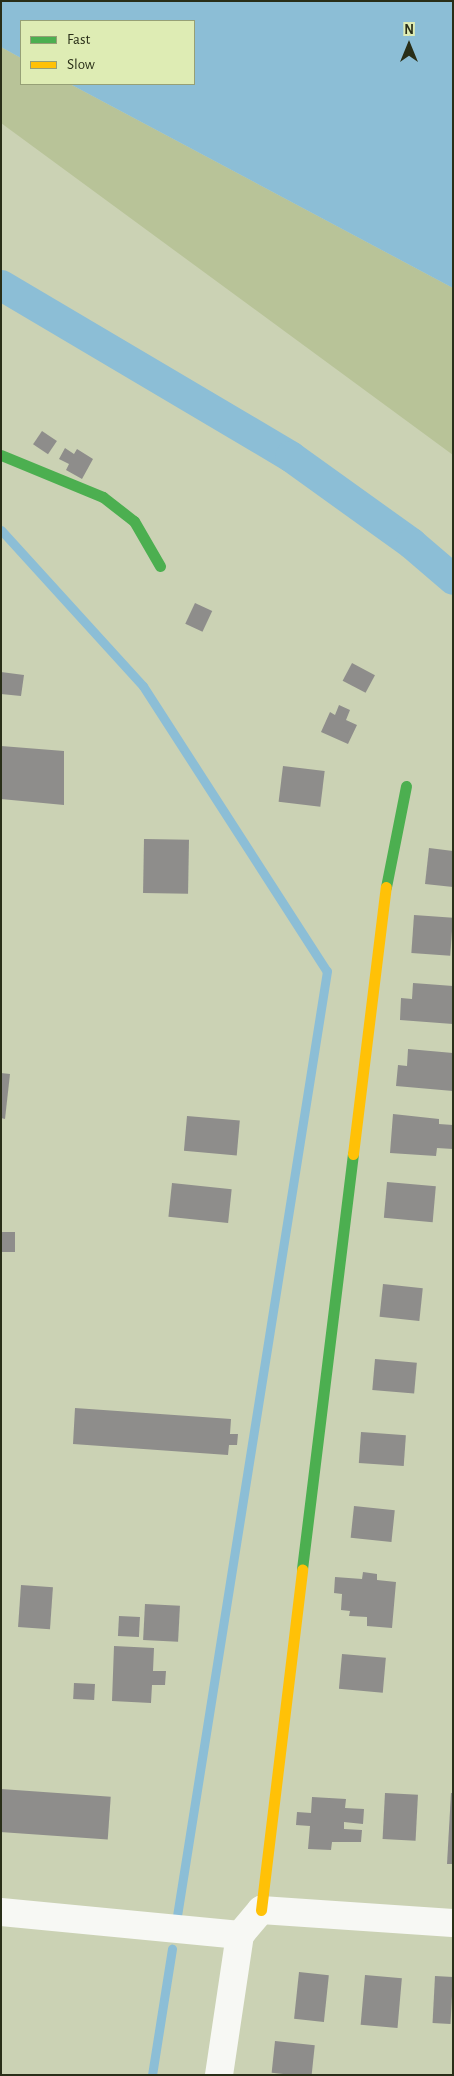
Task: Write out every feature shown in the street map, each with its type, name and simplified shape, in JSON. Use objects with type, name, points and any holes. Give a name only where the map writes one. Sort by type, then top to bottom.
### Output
[{"type":"street","points":[[1,455],[103,497],[134,521],[160,566]]},
{"type":"street","points":[[219,2075],[240,1935],[261,1910],[384,898],[406,786]]},
{"type":"street","points":[[261,1910],[453,1923]]},
{"type":"street","points":[[1,1912],[240,1935]]},
{"type":"green space","points":[[1,47],[20,57],[20,85],[72,85],[453,288],[453,455],[1,123]]},
{"type":"water","points":[[1,1],[453,1],[453,288],[72,85],[195,85],[195,20],[20,20],[20,57],[1,47]]},
{"type":"building","points":[[42,431],[57,441],[48,454],[33,444]]},
{"type":"building","points":[[65,448],[74,454],[77,449],[93,459],[82,479],[66,470],[69,464],[59,459]]},
{"type":"building","points":[[195,603],[212,611],[202,632],[185,624]]},
{"type":"building","points":[[352,663],[375,675],[366,693],[343,681]]},
{"type":"building","points":[[1,672],[24,675],[21,696],[1,694]]},
{"type":"building","points":[[339,705],[350,710],[346,720],[357,725],[348,744],[321,732],[330,712],[335,715]]},
{"type":"building","points":[[1,746],[64,751],[64,805],[1,799]]},
{"type":"building","points":[[283,766],[325,771],[320,807],[279,802]]},
{"type":"building","points":[[144,839],[189,840],[188,894],[143,893]]},
{"type":"building","points":[[429,848],[453,851],[453,887],[425,884]]},
{"type":"building","points":[[414,915],[453,918],[450,956],[411,953]]},
{"type":"building","points":[[413,983],[453,986],[453,1024],[400,1020],[401,998],[412,999]]},
{"type":"building","points":[[408,1049],[453,1053],[453,1091],[396,1086],[398,1065],[407,1066]]},
{"type":"building","points":[[1,1073],[10,1074],[5,1119],[1,1118]]},
{"type":"building","points":[[393,1114],[439,1119],[439,1124],[453,1125],[453,1149],[437,1148],[436,1156],[390,1153]]},
{"type":"building","points":[[187,1116],[240,1121],[237,1155],[184,1151]]},
{"type":"building","points":[[387,1182],[436,1186],[433,1222],[384,1218]]},
{"type":"building","points":[[172,1183],[232,1189],[228,1223],[168,1217]]},
{"type":"building","points":[[1,1232],[15,1232],[15,1252],[1,1252]]},
{"type":"building","points":[[383,1284],[423,1288],[419,1321],[380,1317]]},
{"type":"building","points":[[375,1359],[417,1363],[414,1394],[372,1390]]},
{"type":"building","points":[[75,1408],[231,1419],[230,1434],[238,1434],[237,1445],[229,1445],[228,1455],[73,1444]]},
{"type":"building","points":[[361,1432],[406,1435],[404,1466],[359,1463]]},
{"type":"building","points":[[354,1506],[395,1510],[391,1542],[351,1538]]},
{"type":"building","points":[[363,1572],[377,1574],[377,1580],[396,1582],[392,1628],[367,1626],[367,1617],[349,1616],[350,1611],[341,1610],[342,1594],[334,1593],[335,1577],[362,1579]]},
{"type":"building","points":[[21,1585],[53,1587],[50,1629],[18,1627]]},
{"type":"building","points":[[145,1604],[180,1606],[178,1642],[143,1640]]},
{"type":"building","points":[[119,1616],[140,1617],[139,1637],[118,1636]]},
{"type":"building","points":[[114,1646],[154,1648],[153,1671],[166,1671],[165,1685],[152,1685],[151,1703],[112,1701]]},
{"type":"building","points":[[342,1654],[386,1658],[383,1693],[339,1689]]},
{"type":"building","points":[[74,1683],[95,1684],[94,1700],[73,1699]]},
{"type":"building","points":[[1,1789],[111,1797],[108,1840],[1,1832]]},
{"type":"building","points":[[385,1793],[418,1795],[416,1841],[383,1839]]},
{"type":"building","points":[[451,1793],[453,1793],[453,1864],[447,1864]]},
{"type":"building","points":[[312,1797],[346,1799],[345,1808],[364,1809],[363,1824],[344,1822],[344,1829],[362,1830],[361,1842],[332,1842],[331,1850],[308,1849],[310,1826],[296,1825],[297,1812],[311,1813]]},
{"type":"building","points":[[299,1972],[329,1975],[324,2022],[294,2019]]},
{"type":"building","points":[[365,1975],[402,1978],[398,2028],[361,2025]]},
{"type":"building","points":[[435,1976],[453,1977],[451,2024],[433,2023]]},
{"type":"building","points":[[275,2041],[315,2045],[312,2075],[272,2073]]},
{"type":"waterway","points":[[1,285],[290,456],[411,543],[453,579]]},
{"type":"waterway","points":[[1,530],[143,686],[327,971],[177,1916]]},
{"type":"waterway","points":[[152,2075],[172,1949]]},
{"type":"traffic: fast","points":[[1,455],[103,497],[134,521],[160,566]]},
{"type":"traffic: fast","points":[[386,887],[406,786]]},
{"type":"traffic: fast","points":[[302,1569],[353,1154]]},
{"type":"traffic: slow","points":[[353,1154],[386,887]]},
{"type":"traffic: slow","points":[[261,1910],[302,1569]]}]
